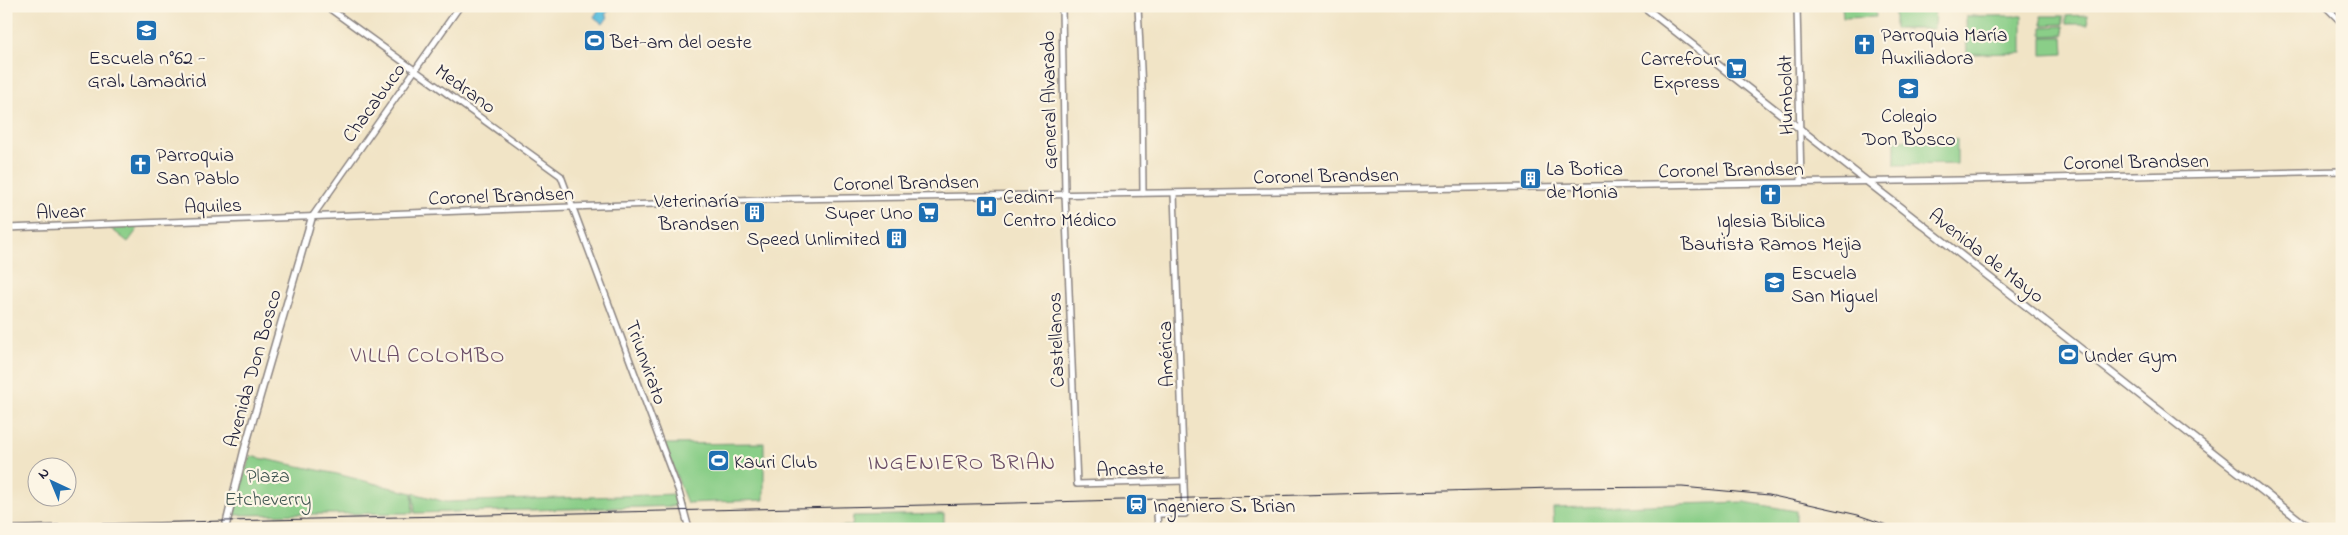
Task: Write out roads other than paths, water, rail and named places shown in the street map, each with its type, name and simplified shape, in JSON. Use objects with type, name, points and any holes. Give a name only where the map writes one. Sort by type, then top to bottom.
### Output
[{"type":"main road","name":"Avenida de Mayo","points":[[1642,6],[2311,529]]},
{"type":"main road","name":"Avenida Don Bosco","points":[[225,529],[244,451],[312,217]]},
{"type":"street","name":"Medrano","points":[[326,6],[561,176],[573,208]]},
{"type":"street","name":"Chacabuco","points":[[312,217],[460,6]]},
{"type":"street","name":"General Alvarado","points":[[1062,6],[1064,194]]},
{"type":"street","points":[[1138,6],[1144,193]]},
{"type":"street","name":"Humboldt","points":[[1798,6],[1801,182]]},
{"type":"street","points":[[2325,6],[2342,23]]},
{"type":"street","name":"Coronel Brandsen","points":[[312,217],[788,199],[2342,171]]},
{"type":"street","name":"América","points":[[1158,529],[1157,514],[1185,514],[1174,193]]},
{"type":"street","name":"Castellanos","points":[[1064,194],[1076,484]]},
{"type":"street","name":"Triunvirato","points":[[573,208],[679,492],[689,529]]},
{"type":"street","name":"Aquiles","points":[[116,224],[312,217]]},
{"type":"street","name":"Alvear","points":[[6,228],[116,224]]},
{"type":"street","name":"Ancaste","points":[[1076,484],[1184,481]]},
{"type":"water","points":[[601,6],[612,6],[605,15],[608,17],[603,24],[594,17]]},
{"type":"railway","points":[[6,526],[1014,503],[1553,488],[1682,487],[1769,495],[1858,515],[1898,529]]},
{"type":"place","name":"Escuela n°62 - Gral. Lamadrid","points":[[147,31]]},
{"type":"place","name":"Bet-am del oeste","points":[[594,41]]},
{"type":"place","name":"Parroquia María Auxiliadora","points":[[1865,45]]},
{"type":"place","name":"Carrefour Express","points":[[1736,69]]},
{"type":"place","name":"Colegio Don Bosco","points":[[1909,89]]},
{"type":"place","name":"Parroquia San Pablo","points":[[140,165]]},
{"type":"place","name":"La Botica de Monia","points":[[1530,179]]},
{"type":"place","name":"Iglesia Biblica Bautista Ramos Mejia","points":[[1771,194]]},
{"type":"place","name":"Cedint Centro Médico","points":[[987,207]]},
{"type":"place","name":"Veterinaría Brandsen","points":[[755,212]]},
{"type":"place","name":"Super Uno","points":[[929,212]]},
{"type":"place","name":"Speed Unlimited","points":[[896,238]]},
{"type":"place","name":"Escuela San Miguel","points":[[1775,283]]},
{"type":"place","name":"Under Gym","points":[[2068,355]]},
{"type":"place","name":"Kauri Club","points":[[718,461]]},
{"type":"place","name":"Ingeniero S. Brian","points":[[1137,505]]},
{"type":"district","name":"VILLA COLOMBO","points":[[428,354]]},
{"type":"district","name":"INGENIERO BRIAN","points":[[962,461]]},
{"type":"park label","name":"Plaza Etcheverry","points":[[268,486]]}]
